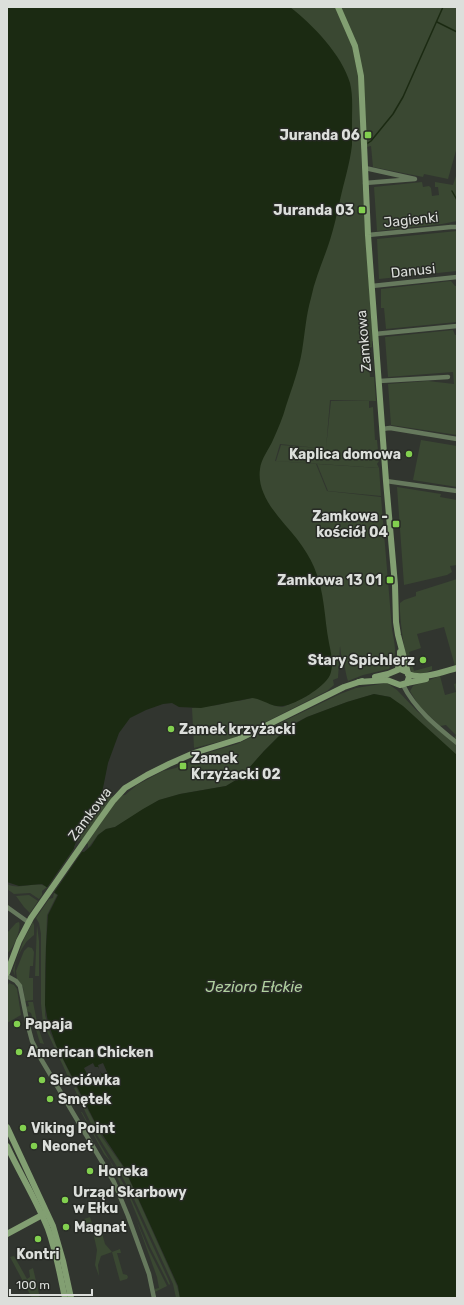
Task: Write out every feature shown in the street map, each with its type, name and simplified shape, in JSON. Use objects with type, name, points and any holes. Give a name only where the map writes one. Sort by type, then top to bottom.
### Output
[{"type":"street","name":"Zamkowa","points":[[338,7],[358,55],[361,76],[368,235],[395,585],[396,622],[407,673]]},
{"type":"street","points":[[364,168],[415,179],[365,183]]},
{"type":"street","points":[[451,227],[457,224]]},
{"type":"street","name":"Jagienki","points":[[368,235],[457,227]]},
{"type":"street","name":"Danusi","points":[[372,286],[457,277]]},
{"type":"street","points":[[375,334],[457,326]]},
{"type":"street","points":[[379,381],[448,377]]},
{"type":"street","points":[[382,429],[390,428],[457,439]]},
{"type":"street","points":[[386,481],[457,492]]},
{"type":"street","name":"Zamkowa","points":[[7,975],[19,941],[28,922],[119,794],[136,780],[194,753],[239,739],[344,687],[396,670],[400,660],[400,642]]},
{"type":"street","points":[[444,671],[422,680],[398,685],[393,682],[392,678],[396,670],[402,669],[413,676],[422,676],[457,668]]},
{"type":"street","points":[[407,673],[409,677],[405,684],[408,695],[422,712],[457,742]]},
{"type":"street","name":"Zamkowa","points":[[359,682],[383,680],[393,682]]},
{"type":"street","points":[[7,907],[28,922]]},
{"type":"street","points":[[7,975],[16,981],[20,986],[28,1026],[38,1054],[105,1165],[117,1188],[150,1278],[154,1298]]},
{"type":"street","points":[[7,1127],[44,1214],[55,1252],[65,1298]]},
{"type":"street","points":[[7,1146],[55,1232],[71,1298]]},
{"type":"street","points":[[7,1234],[44,1214]]},
{"type":"shaded area","points":[[235,7],[457,7],[457,147],[448,179],[424,174],[423,177],[373,167],[371,146],[362,148],[361,150],[373,341],[372,347],[368,348],[370,377],[374,377],[376,401],[330,400],[326,448],[331,401],[369,401],[369,408],[373,407],[375,440],[377,440],[379,461],[377,464],[379,468],[276,461],[281,445],[318,448],[280,444],[275,461],[316,464],[327,491],[381,497],[392,629],[395,645],[394,659],[389,669],[363,675],[348,681],[340,646],[338,678],[333,680],[334,685],[327,691],[234,738],[194,748],[192,708],[218,705],[252,698],[259,698],[275,706],[283,707],[307,696],[257,508]]},
{"type":"shaded area","points":[[457,173],[457,221],[377,231],[374,187],[422,182],[423,187],[429,186],[431,188],[432,196],[439,195],[438,187],[435,187],[435,182],[453,185]]},
{"type":"shaded area","points":[[457,231],[457,271],[379,279],[377,239]]},
{"type":"shaded area","points":[[451,281],[455,286],[457,286],[457,322],[386,329],[384,308],[381,308],[381,289]]},
{"type":"shaded area","points":[[453,330],[455,335],[457,335],[457,435],[391,425],[388,384],[428,381],[454,384],[453,372],[388,377],[385,337]]},
{"type":"shaded area","points":[[421,440],[457,446],[457,487],[413,480]]},
{"type":"shaded area","points":[[317,464],[379,468],[381,496],[328,491]]},
{"type":"shaded area","points":[[397,487],[441,494],[440,497],[457,500],[457,565],[450,566],[452,572],[447,575],[404,585]]},
{"type":"shaded area","points":[[457,579],[457,665],[455,666],[444,627],[417,634],[421,648],[409,652],[414,671],[432,666],[432,670],[422,674],[413,673],[407,661],[405,651],[400,618],[400,603],[416,596],[416,592]]},
{"type":"shaded area","points":[[440,676],[445,695],[456,692],[454,684],[457,683],[457,741],[454,738],[456,735],[446,725],[440,726],[419,706],[410,691],[413,686]]},
{"type":"shaded area","points":[[387,683],[397,690],[417,711],[457,746],[457,760],[390,697],[374,694],[347,702],[307,717],[291,725],[264,751],[241,777],[226,786],[180,794],[159,800],[115,827],[106,829],[98,835],[88,848],[88,844],[81,839],[77,842],[83,825],[102,798],[125,795],[137,785],[163,771],[176,768],[189,762],[197,756],[237,744],[340,694],[356,688]]},
{"type":"shaded area","points":[[7,884],[12,886],[42,885],[47,887],[42,891],[42,895],[39,899],[30,893],[14,894],[7,889]]},
{"type":"shaded area","points":[[54,893],[57,895],[47,915],[45,1015],[50,1033],[74,1082],[71,1083],[43,1023],[41,1004],[41,934],[39,923],[36,918],[49,899],[53,898]]},
{"type":"shaded area","points":[[29,895],[38,901],[30,913],[16,896]]},
{"type":"shaded area","points":[[19,922],[20,925],[16,939],[12,948],[7,953],[7,933],[16,923]]},
{"type":"shaded area","points":[[33,922],[34,935],[28,940],[19,955],[15,968],[15,976],[13,970],[24,939]]},
{"type":"shaded area","points":[[37,925],[39,941],[39,976],[35,976]]},
{"type":"shaded area","points":[[28,947],[32,948],[34,952],[33,966],[30,966],[29,978],[33,978],[33,1000],[25,1001],[23,987],[17,979],[16,971],[24,951]]},
{"type":"shaded area","points":[[9,983],[14,985],[17,989],[21,1015],[7,1023],[7,987]]},
{"type":"shaded area","points":[[28,1002],[33,1002],[38,1027],[44,1044],[40,1043],[31,1013],[27,1011],[26,1007],[29,1006]]},
{"type":"shaded area","points":[[76,1087],[102,1137],[124,1168],[177,1286],[180,1298],[176,1298],[173,1284],[134,1199],[116,1165],[94,1130],[74,1088]]},
{"type":"shaded area","points":[[81,1112],[82,1112],[110,1161],[104,1154]]},
{"type":"shaded area","points":[[110,1161],[130,1196],[122,1188]]},
{"type":"shaded area","points":[[131,1198],[169,1281],[169,1285],[150,1247],[130,1199]]},
{"type":"shaded area","points":[[90,1217],[96,1235],[102,1233],[105,1244],[112,1252],[101,1256],[98,1265],[99,1276],[95,1265],[97,1250],[93,1232],[88,1233],[84,1219]]},
{"type":"shaded area","points":[[136,1219],[148,1248],[167,1286],[155,1292],[155,1289],[159,1288],[157,1277]]},
{"type":"shaded area","points":[[120,1249],[121,1253],[117,1253],[123,1274],[127,1275],[128,1277],[127,1279],[120,1281],[112,1252]]},
{"type":"shaded area","points":[[14,1256],[27,1279],[30,1277],[29,1270],[33,1268],[40,1298],[32,1298],[10,1257]]},
{"type":"water","name":"Jezioro Ełckie","points":[[7,7],[290,7],[326,41],[334,51],[346,72],[350,83],[352,92],[352,145],[348,166],[328,247],[317,276],[308,311],[297,372],[280,423],[263,458],[260,469],[262,489],[266,498],[271,507],[304,549],[318,576],[332,663],[330,675],[327,680],[316,690],[289,705],[275,706],[252,698],[201,708],[179,707],[172,703],[163,704],[146,710],[130,718],[119,733],[108,763],[101,798],[83,825],[74,847],[76,851],[84,852],[91,846],[98,835],[106,829],[115,827],[159,800],[180,794],[226,786],[241,777],[264,751],[291,726],[307,717],[374,694],[390,697],[403,706],[457,755],[457,1298],[180,1298],[178,1286],[124,1167],[98,1128],[56,1045],[48,1022],[45,1005],[48,915],[58,895],[42,884],[19,886],[7,882]]},
{"type":"pier","points":[[77,844],[76,847],[78,849],[84,849],[53,894],[46,889]]},
{"type":"pier","points":[[93,1063],[95,1067],[98,1067],[99,1069],[98,1065],[103,1063],[107,1072],[102,1074],[100,1071],[102,1081],[93,1086],[84,1068]]},
{"type":"waterway","points":[[368,143],[393,114],[403,97],[443,7]]},
{"type":"waterway","points":[[437,22],[457,32]]},
{"type":"waterway","points":[[452,191],[457,200]]},
{"type":"place","name":"Juranda 06","points":[[368,135]]},
{"type":"place","name":"Juranda 03","points":[[362,210]]},
{"type":"place","name":"Kaplica domowa","points":[[409,454]]},
{"type":"place","name":"Zamkowa - kościół 04","points":[[396,524]]},
{"type":"place","name":"Zamkowa 13 01","points":[[390,580]]},
{"type":"place","name":"Stary Spichlerz","points":[[423,660]]},
{"type":"place","name":"Zamek krzyżacki","points":[[171,729]]},
{"type":"place","name":"Zamek Krzyżacki 02","points":[[183,766]]},
{"type":"place","name":"Papaja","points":[[17,1024]]},
{"type":"place","name":"American Chicken","points":[[19,1052]]},
{"type":"place","name":"Sieciówka","points":[[42,1080]]},
{"type":"place","name":"Smętek","points":[[50,1099]]},
{"type":"place","name":"Viking Point","points":[[23,1128]]},
{"type":"place","name":"Neonet","points":[[34,1146]]},
{"type":"place","name":"Horeka","points":[[90,1171]]},
{"type":"place","name":"Urząd Skarbowy w Ełku","points":[[65,1200]]},
{"type":"place","name":"Magnat","points":[[66,1227]]},
{"type":"place","name":"Kontri","points":[[38,1239]]}]
